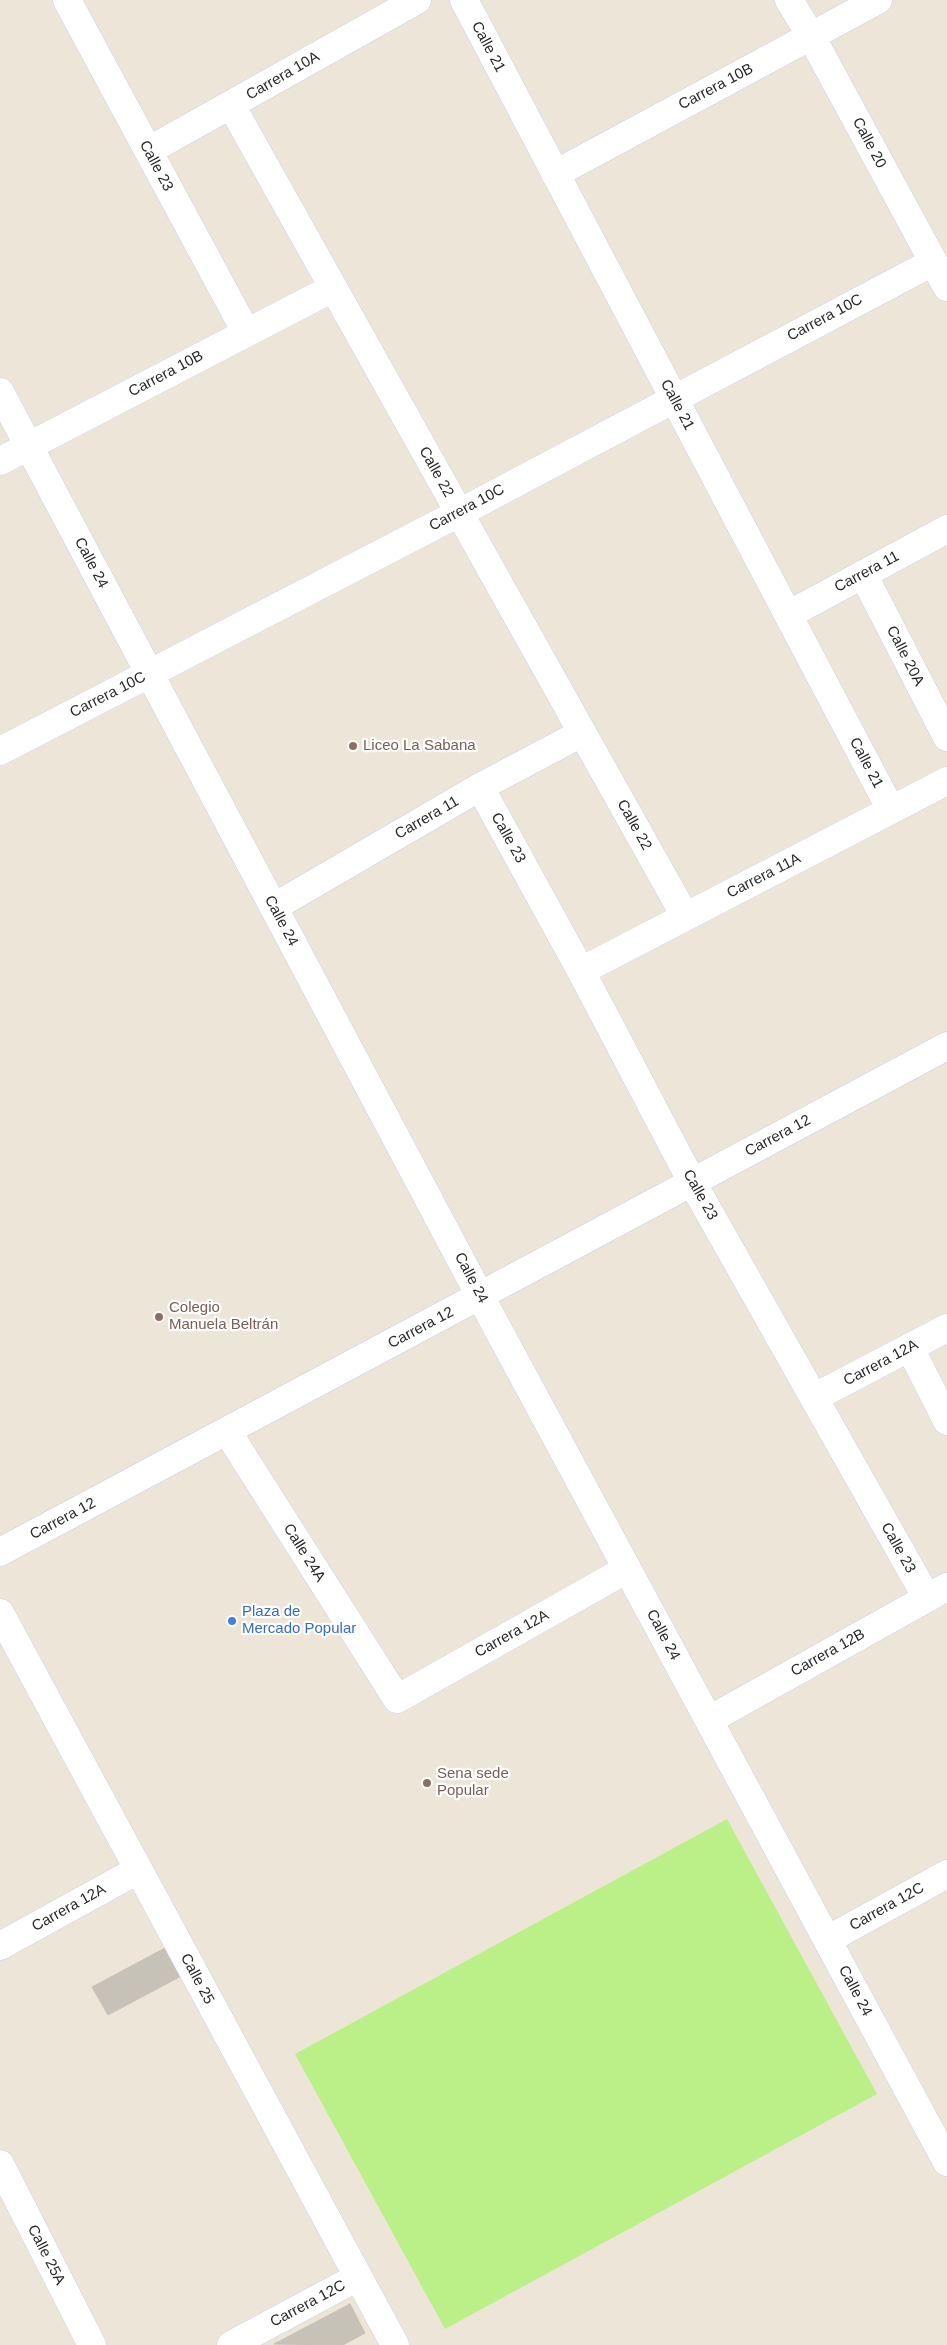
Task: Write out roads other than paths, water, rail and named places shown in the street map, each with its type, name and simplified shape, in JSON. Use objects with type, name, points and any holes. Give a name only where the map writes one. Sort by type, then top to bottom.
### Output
[{"type":"street","name":"Calle 23","points":[[66,0],[246,332]]},
{"type":"street","name":"Carrera 10A","points":[[148,151],[417,0]]},
{"type":"street","name":"Calle 21","points":[[464,0],[891,810]]},
{"type":"street","name":"Calle 20","points":[[789,0],[811,36],[947,287]]},
{"type":"street","name":"Carrera 10B","points":[[555,174],[878,0]]},
{"type":"street","name":"Calle 22","points":[[231,105],[685,916]]},
{"type":"street","name":"Carrera 10C","points":[[0,751],[933,262]]},
{"type":"street","name":"Carrera 10B","points":[[0,460],[333,288]]},
{"type":"street","name":"Calle 24","points":[[0,392],[480,1296],[827,1940],[946,2156]]},
{"type":"street","name":"Carrera 11","points":[[788,615],[947,529]]},
{"type":"street","name":"Calle 20A","points":[[863,574],[947,737]]},
{"type":"street","name":"Carrera 11","points":[[274,907],[480,787],[582,733]]},
{"type":"street","name":"Carrera 11A","points":[[581,971],[947,781]]},
{"type":"street","name":"Calle 23","points":[[480,787],[581,971],[692,1182],[815,1398],[937,1593]]},
{"type":"street","name":"Carrera 12","points":[[0,1552],[947,1046]]},
{"type":"street","name":"Carrera 12A","points":[[815,1398],[947,1328]]},
{"type":"street","points":[[910,1348],[947,1422]]},
{"type":"street","name":"Calle 24A","points":[[227,1431],[397,1699]]},
{"type":"street","name":"Carrera 12A","points":[[397,1699],[627,1569]]},
{"type":"street","name":"Carrera 12B","points":[[708,1720],[937,1593]]},
{"type":"street","name":"Calle 25","points":[[0,1613],[395,2345]]},
{"type":"street","name":"Carrera 12A","points":[[0,1946],[138,1870]]},
{"type":"street","name":"Carrera 12C","points":[[827,1940],[947,1874]]},
{"type":"street","name":"Calle 25A","points":[[0,2164],[10,2212],[92,2345]]},
{"type":"street","name":"Carrera 12C","points":[[231,2345],[358,2277]]},
{"type":"place","name":"Liceo La Sabana","points":[[353,746]]},
{"type":"place","name":"Colegio Manuela Beltrán","points":[[159,1317]]},
{"type":"place","name":"Plaza de Mercado Popular","points":[[232,1621]]},
{"type":"place","name":"Sena sede Popular","points":[[427,1783]]}]
